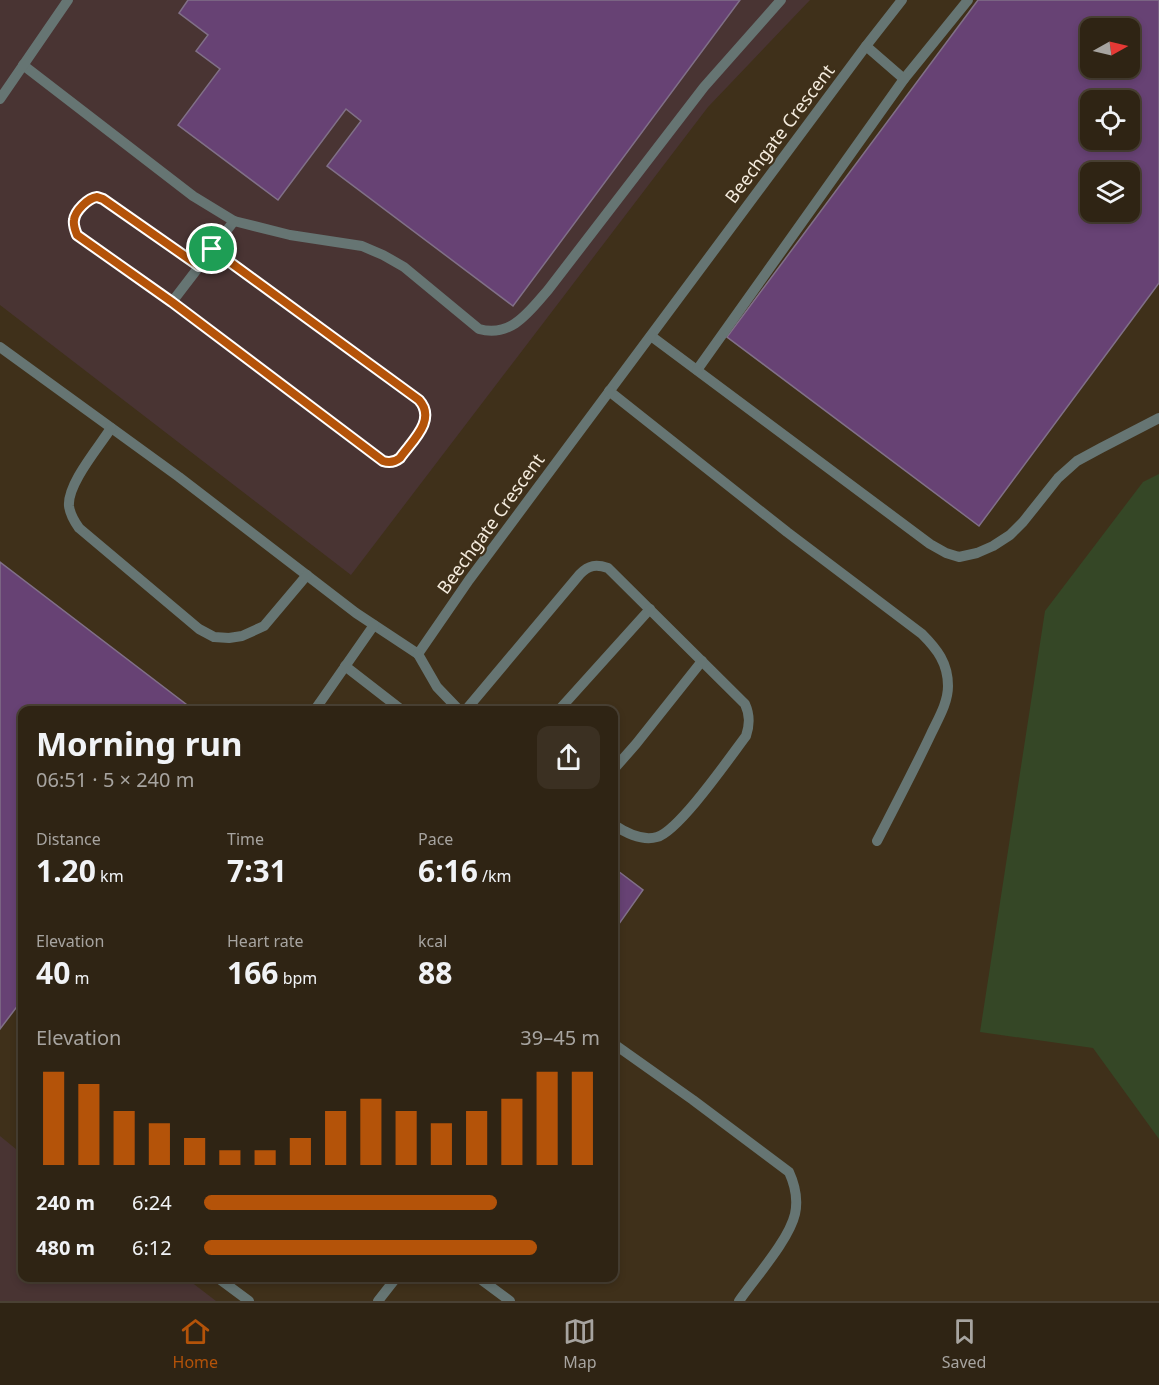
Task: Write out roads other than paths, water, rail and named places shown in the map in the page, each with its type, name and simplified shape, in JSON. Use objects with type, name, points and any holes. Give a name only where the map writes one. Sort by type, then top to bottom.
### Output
[{"type":"lane","points":[[0,99],[68,0]]},
{"type":"lane","points":[[23,65],[193,196],[234,221],[290,235],[362,246],[383,255],[404,267],[479,329],[488,331],[511,326],[528,314],[704,87],[781,0]]},
{"type":"lane","name":"Beechgate Crescent","points":[[418,654],[469,580],[902,0]]},
{"type":"lane","points":[[697,370],[904,79],[968,0]]},
{"type":"lane","points":[[866,46],[904,79]]},
{"type":"lane","points":[[199,266],[103,199],[97,197],[87,201],[75,216],[77,235],[172,302],[383,461],[388,462],[400,458],[425,423],[426,412],[419,400],[212,249]]},
{"type":"lane","points":[[172,302],[234,221]]},
{"type":"lane","points":[[651,336],[930,544],[959,557],[977,553],[1010,535],[1058,478],[1077,461],[1159,418]]},
{"type":"lane","points":[[0,347],[179,477],[374,625],[418,654],[437,687],[455,706]]},
{"type":"lane","points":[[609,392],[914,628],[935,647],[943,661],[947,676],[948,689],[944,707],[877,841]]},
{"type":"lane","points":[[111,428],[74,483],[69,507],[72,517],[79,528],[199,629],[214,637],[229,638],[242,636],[264,626],[307,575]]},
{"type":"lane","points":[[469,706],[587,567],[600,565],[608,568],[745,704],[750,718],[746,736],[688,812],[669,831],[657,837],[642,838],[618,828]]},
{"type":"lane","points":[[563,706],[650,609]]},
{"type":"lane","points":[[317,706],[374,625]]},
{"type":"lane","points":[[618,764],[702,661]]},
{"type":"lane","points":[[345,666],[397,706]]},
{"type":"lane","points":[[618,1047],[789,1172],[794,1182],[795,1214],[790,1227],[781,1244],[739,1301]]},
{"type":"lane","points":[[223,1282],[249,1301]]},
{"type":"lane","points":[[378,1301],[393,1282]]},
{"type":"lane","points":[[484,1282],[510,1301]]}]
